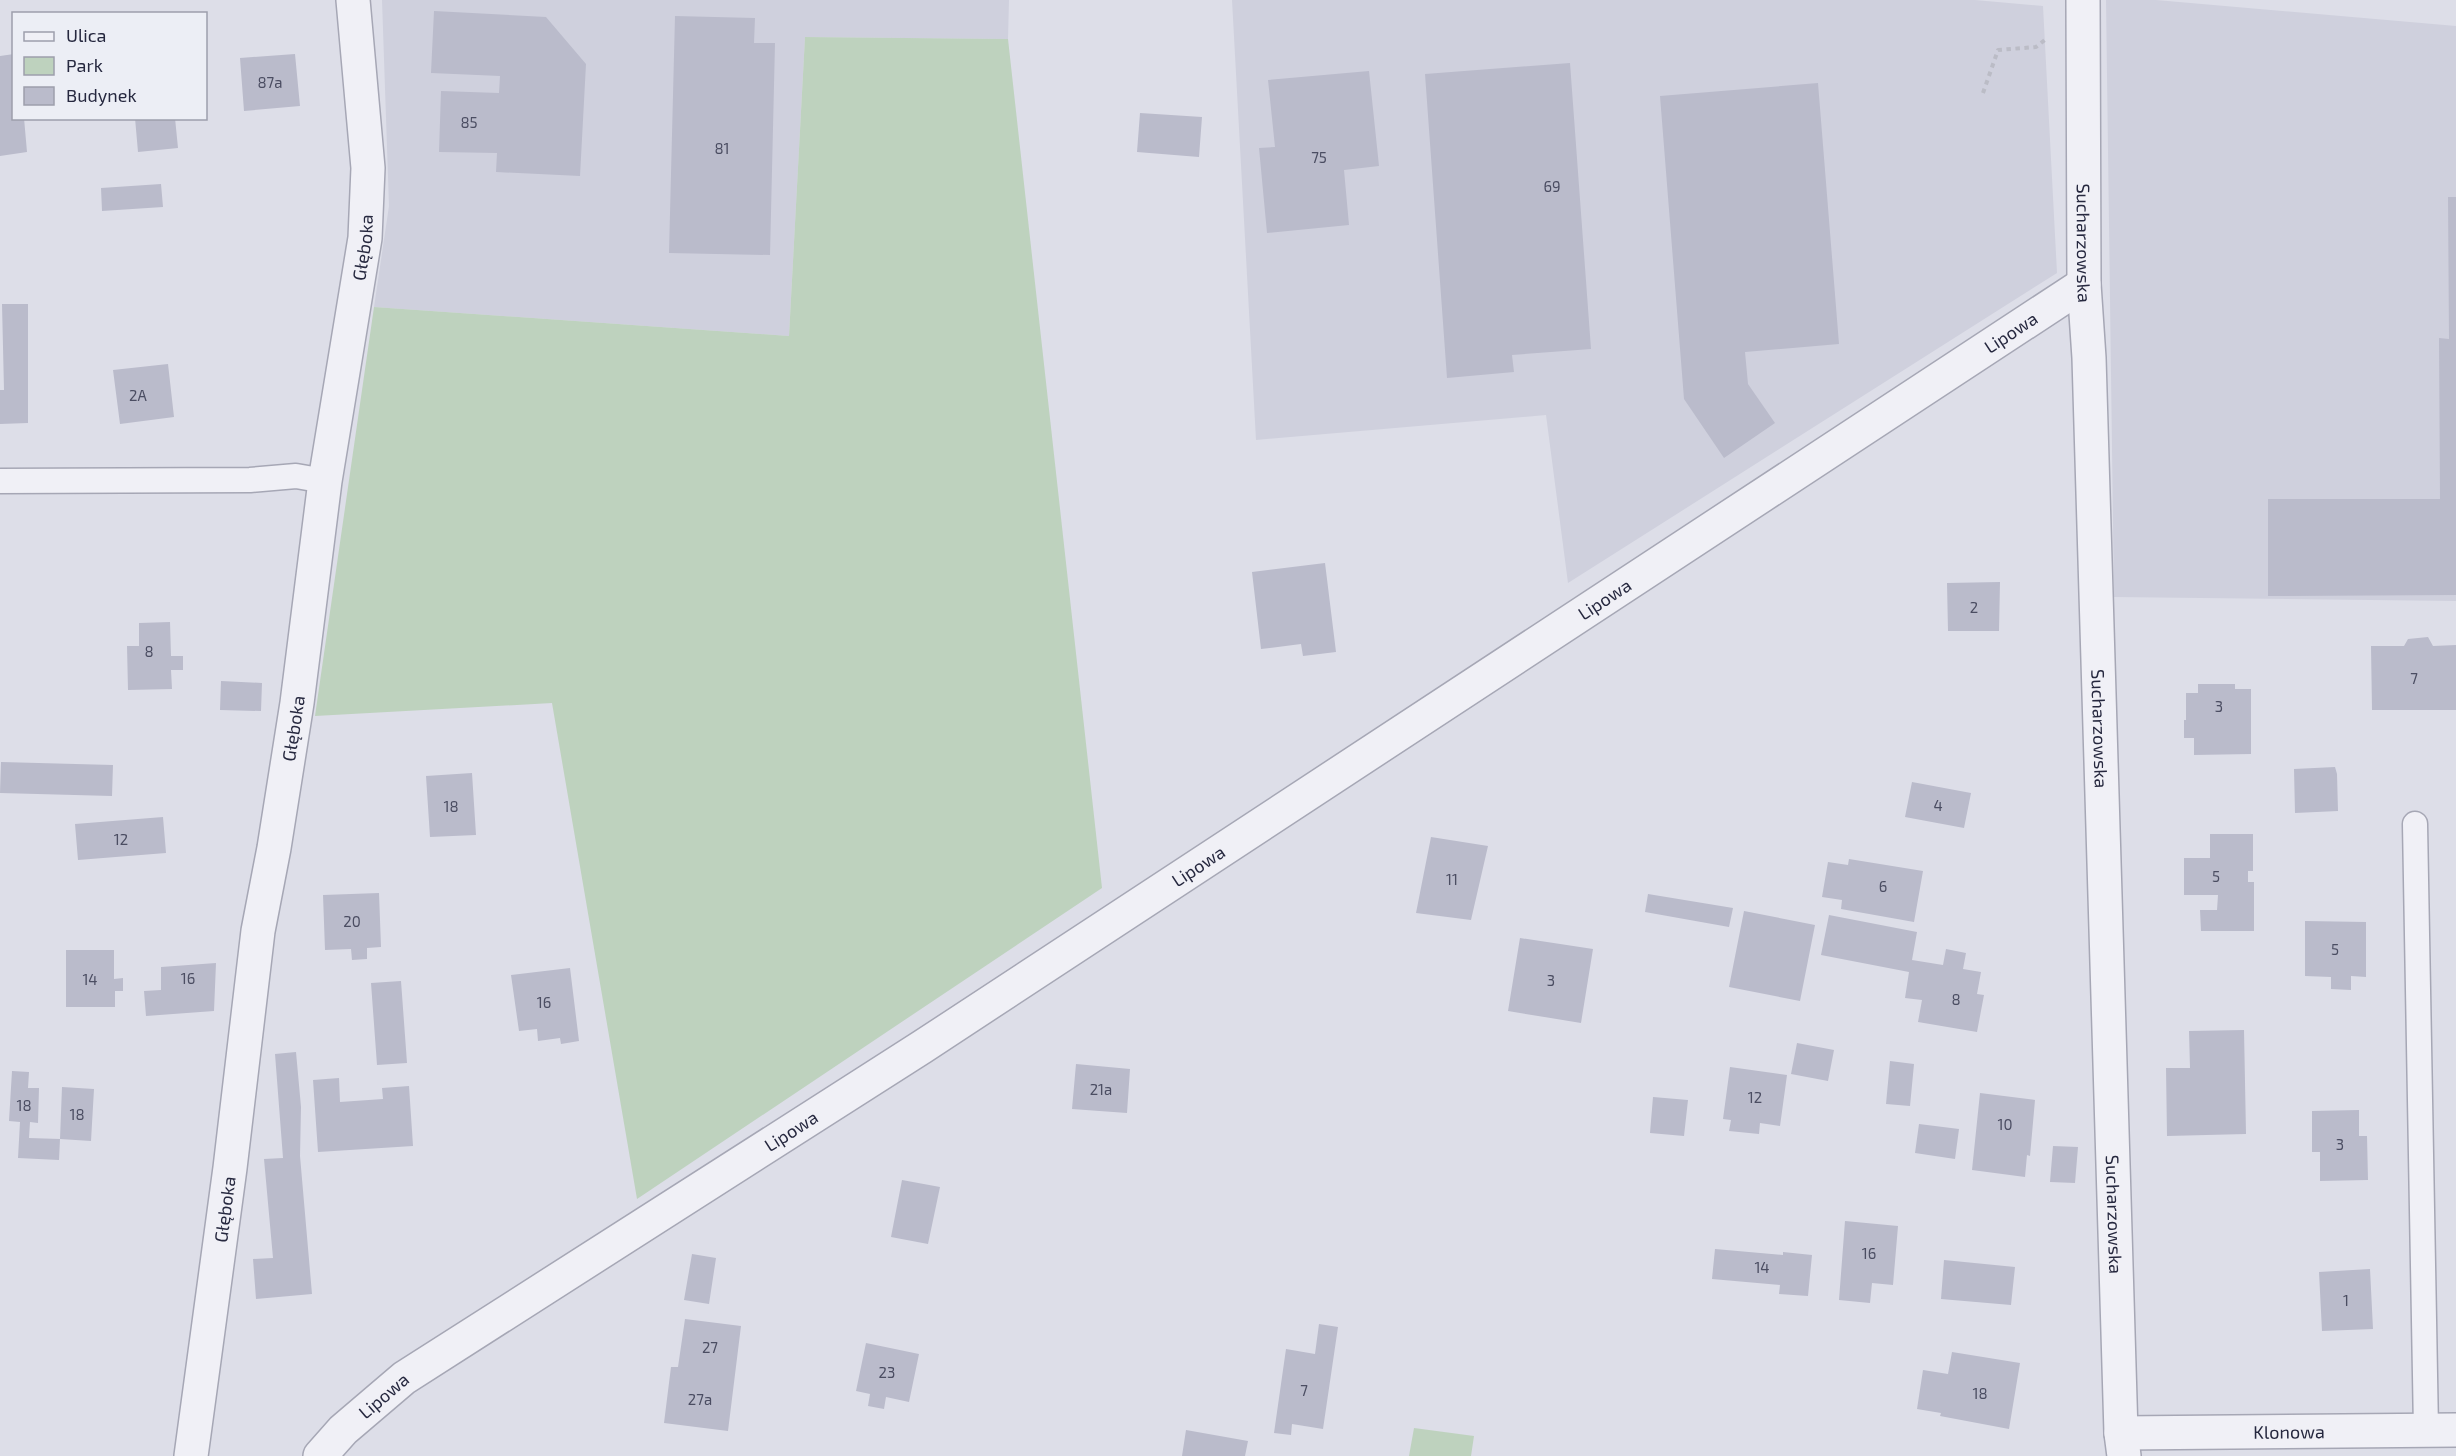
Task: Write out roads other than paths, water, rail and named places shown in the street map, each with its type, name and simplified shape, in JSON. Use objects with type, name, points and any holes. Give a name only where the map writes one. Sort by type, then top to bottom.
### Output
[{"type":"street","name":"Głęboka","points":[[191,1456],[230,1168],[252,975],[297,703],[325,481],[368,206],[367,138],[353,0]]},
{"type":"street","name":"Sucharzowska","points":[[2083,0],[2084,284],[2089,358],[2123,1444]]},
{"type":"street","name":"Lipowa","points":[[320,1456],[343,1430],[404,1377],[922,1047],[2084,284]]},
{"type":"street","name":"Klonowa","points":[[2123,1444],[2441,1430]]},
{"type":"lane","points":[[0,481],[250,480],[296,476],[325,481]]},
{"type":"lane","points":[[2415,824],[2441,1430]]}]
